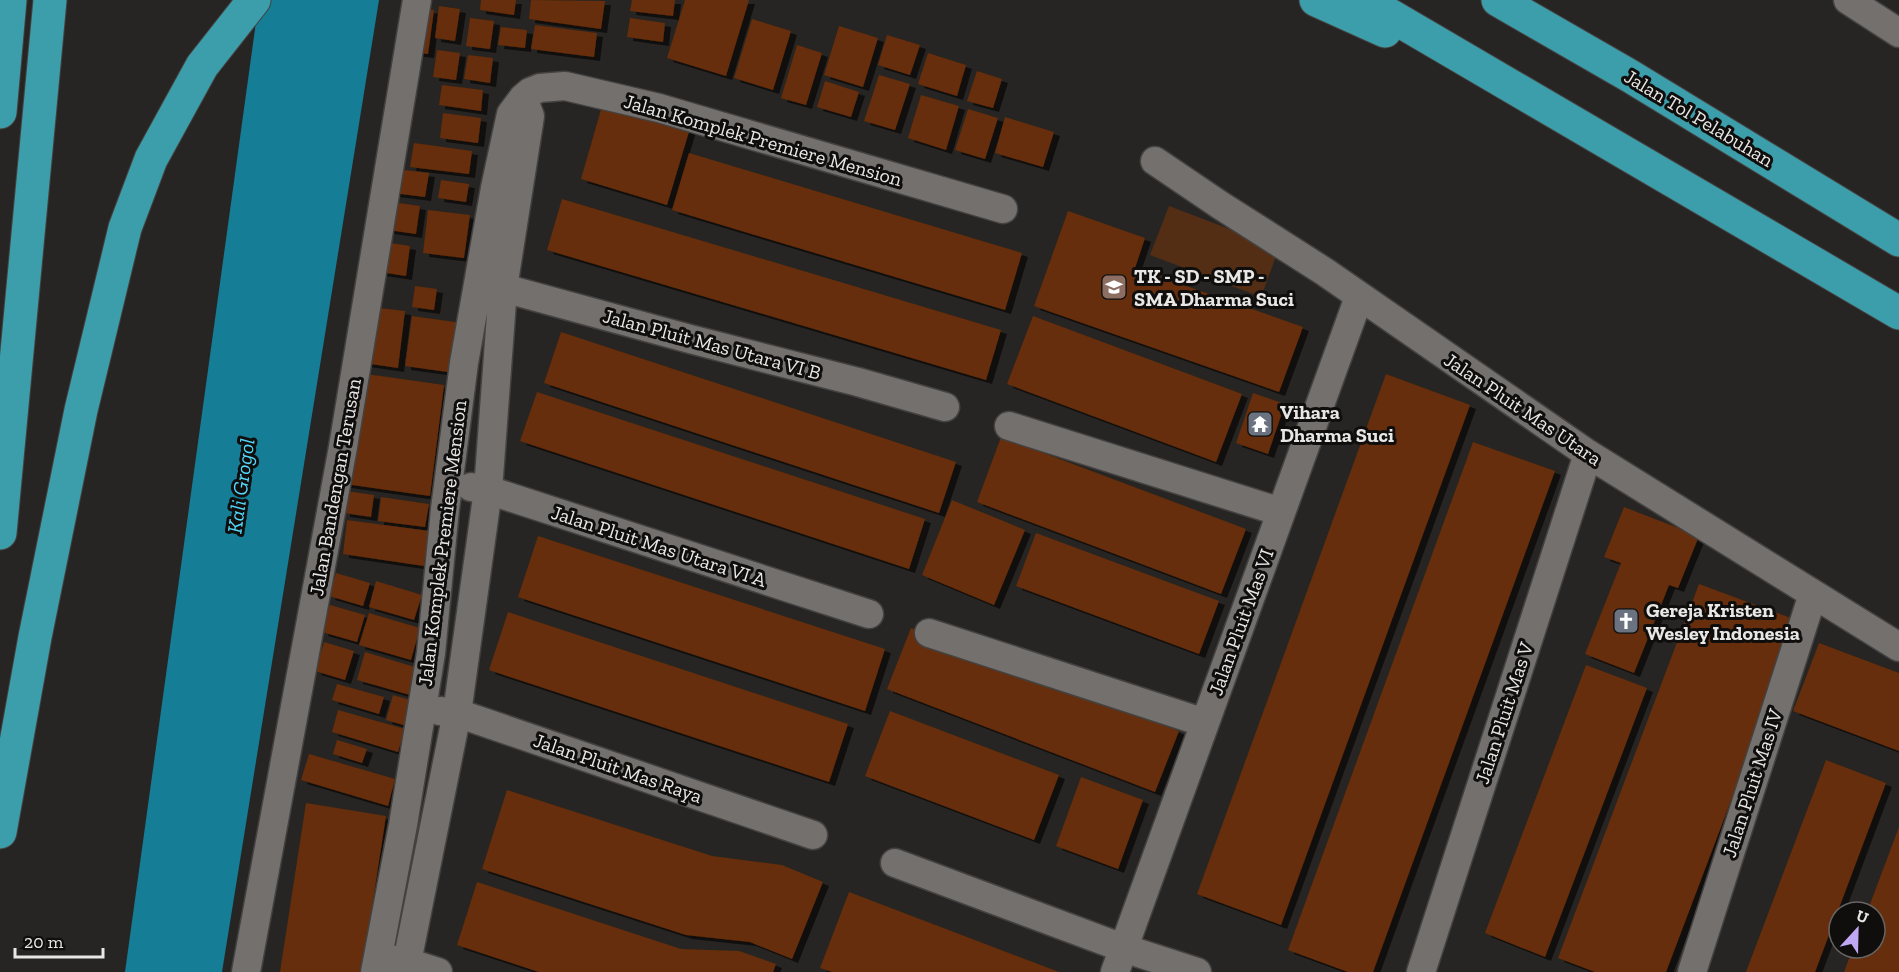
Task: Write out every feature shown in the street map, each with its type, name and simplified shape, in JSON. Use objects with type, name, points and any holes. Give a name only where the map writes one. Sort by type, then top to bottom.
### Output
[{"type":"highway","points":[[0,112],[10,0]]},
{"type":"highway","points":[[0,532],[50,0]]},
{"type":"highway","points":[[0,832],[35,637],[79,422],[126,228],[151,159],[202,66],[254,0]]},
{"type":"highway","points":[[1316,0],[1505,84]]},
{"type":"highway","points":[[1364,0],[1899,313]]},
{"type":"highway","name":"Jalan Tol Pelabuhan","points":[[1498,0],[1630,76],[1899,240]]},
{"type":"highway","points":[[1525,0],[1630,76]]},
{"type":"street","name":"Jalan Bandengan Terusan","points":[[246,972],[343,447],[417,0]]},
{"type":"street","points":[[1848,0],[1899,33]]},
{"type":"street","name":"Jalan Komplek Premiere Mension","points":[[406,967],[457,713],[488,490],[491,286],[521,109],[530,92],[540,88],[565,86],[659,108],[1003,209]]},
{"type":"street","name":"Jalan Pluit Mas Utara","points":[[1155,161],[1325,272],[1588,454],[1899,647]]},
{"type":"street","name":"Jalan Komplek Premiere Mension","points":[[377,965],[431,653],[448,483],[464,363],[491,286]]},
{"type":"street","name":"Jalan Pluit Mas Utara VI B","points":[[491,286],[945,407]]},
{"type":"street","name":"Jalan Pluit Mas VI","points":[[1119,960],[1359,297]]},
{"type":"street","points":[[1009,426],[1281,512]]},
{"type":"street","name":"Jalan Pluit Mas V","points":[[1421,972],[1588,454]]},
{"type":"street","name":"Jalan Pluit Mas Utara VI A","points":[[448,483],[488,490],[869,614]]},
{"type":"street","name":"Jalan Pluit Mas IV","points":[[1692,972],[1813,594]]},
{"type":"street","points":[[929,633],[1204,723]]},
{"type":"street","name":"Jalan Pluit Mas Raya","points":[[422,710],[457,713],[813,835]]},
{"type":"street","points":[[895,863],[1119,960],[1197,972]]},
{"type":"street","points":[[377,965],[438,972]]},
{"type":"shaded area","points":[[1169,206],[1279,248],[1261,297],[1150,255]]},
{"type":"water","name":"Kali Grogol","points":[[259,0],[379,0],[222,972],[125,972]]},
{"type":"building","points":[[481,0],[516,0],[514,15],[480,10]]},
{"type":"building","points":[[531,0],[605,1],[601,29],[529,19]]},
{"type":"building","points":[[632,0],[675,0],[673,16],[630,11]]},
{"type":"building","points":[[685,0],[749,0],[726,76],[667,58]]},
{"type":"building","points":[[439,6],[460,9],[455,41],[435,38]]},
{"type":"building","points":[[416,8],[434,10],[428,54],[410,52]]},
{"type":"building","points":[[470,18],[494,21],[490,49],[466,46]]},
{"type":"building","points":[[630,18],[665,23],[663,42],[627,37]]},
{"type":"building","points":[[752,19],[791,31],[773,90],[734,78]]},
{"type":"building","points":[[535,25],[597,33],[594,57],[531,49]]},
{"type":"building","points":[[839,26],[878,38],[863,87],[824,75]]},
{"type":"building","points":[[501,27],[527,30],[525,48],[498,45]]},
{"type":"building","points":[[887,35],[920,45],[910,75],[878,65]]},
{"type":"building","points":[[797,45],[822,53],[806,105],[781,98]]},
{"type":"building","points":[[437,50],[460,53],[456,80],[433,77]]},
{"type":"building","points":[[928,53],[966,65],[957,96],[918,84]]},
{"type":"building","points":[[468,55],[493,58],[490,83],[464,79]]},
{"type":"building","points":[[977,71],[1002,79],[993,108],[967,101]]},
{"type":"building","points":[[879,75],[910,84],[895,130],[864,121]]},
{"type":"building","points":[[825,81],[859,92],[851,117],[817,107]]},
{"type":"building","points":[[442,85],[483,90],[481,111],[439,105]]},
{"type":"building","points":[[921,95],[959,106],[946,150],[908,138]]},
{"type":"building","points":[[604,99],[691,125],[667,205],[581,179]]},
{"type":"building","points":[[968,109],[998,118],[985,159],[955,150]]},
{"type":"building","points":[[443,113],[481,118],[478,143],[440,138]]},
{"type":"building","points":[[1005,117],[1054,132],[1043,167],[995,153]]},
{"type":"building","points":[[414,143],[472,151],[469,174],[410,167]]},
{"type":"building","points":[[689,153],[1022,253],[1005,310],[672,210]]},
{"type":"building","points":[[396,169],[429,173],[425,197],[393,193]]},
{"type":"building","points":[[441,180],[469,184],[466,202],[438,198]]},
{"type":"building","points":[[562,199],[1001,330],[986,380],[547,250]]},
{"type":"building","points":[[391,202],[420,206],[416,234],[388,230]]},
{"type":"building","points":[[428,210],[470,215],[464,258],[423,253]]},
{"type":"building","name":"TK - SD - SMP - SMA Dharma Suci","points":[[1068,211],[1145,238],[1135,268],[1303,327],[1279,392],[1034,306]]},
{"type":"building","points":[[384,242],[410,246],[406,276],[380,272]]},
{"type":"building","points":[[415,286],[437,289],[434,310],[412,307]]},
{"type":"building","points":[[371,307],[405,311],[398,368],[364,363]]},
{"type":"building","points":[[412,316],[462,323],[455,373],[405,366]]},
{"type":"building","points":[[1033,316],[1242,394],[1216,462],[1007,384]]},
{"type":"building","points":[[561,332],[956,462],[939,513],[544,383]]},
{"type":"building","points":[[359,373],[444,385],[430,496],[345,484]]},
{"type":"building","points":[[1386,374],[1470,405],[1281,925],[1197,894]]},
{"type":"building","points":[[537,392],[925,519],[909,569],[520,441]]},
{"type":"building","name":"Vihara Dharma Suci","points":[[1253,393],[1285,404],[1268,454],[1236,443]]},
{"type":"building","points":[[1001,437],[1246,529],[1221,594],[977,502]]},
{"type":"building","points":[[1473,442],[1555,471],[1373,972],[1348,972],[1288,950]]},
{"type":"building","points":[[346,491],[374,495],[371,517],[344,513]]},
{"type":"building","points":[[381,497],[429,504],[425,527],[378,521]]},
{"type":"building","points":[[952,500],[1025,530],[994,605],[922,575]]},
{"type":"building","name":"Gereja Kristen Wesley Indonesia","points":[[1624,507],[1699,536],[1678,588],[1669,585],[1634,673],[1585,654],[1621,563],[1604,557]]},
{"type":"building","points":[[347,520],[429,531],[424,566],[343,554]]},
{"type":"building","points":[[1036,533],[1219,601],[1199,654],[1016,586]]},
{"type":"building","points":[[538,536],[885,649],[865,711],[518,597]]},
{"type":"building","points":[[336,573],[370,583],[363,606],[329,596]]},
{"type":"building","points":[[376,581],[422,595],[414,620],[369,607]]},
{"type":"building","points":[[1699,584],[1799,621],[1666,972],[1595,972],[1558,958]]},
{"type":"building","points":[[330,605],[365,615],[357,642],[322,632]]},
{"type":"building","points":[[508,612],[848,724],[829,782],[489,670]]},
{"type":"building","points":[[369,613],[420,628],[411,660],[359,645]]},
{"type":"building","points":[[911,628],[1179,731],[1155,792],[887,689]]},
{"type":"building","points":[[324,642],[354,651],[345,680],[315,671]]},
{"type":"building","points":[[1819,643],[1899,673],[1899,751],[1793,711]]},
{"type":"building","points":[[365,652],[418,668],[410,695],[357,680]]},
{"type":"building","points":[[1586,665],[1647,688],[1545,957],[1485,933]]},
{"type":"building","points":[[337,684],[384,697],[379,714],[332,700]]},
{"type":"building","points":[[393,695],[417,702],[410,727],[386,720]]},
{"type":"building","points":[[338,710],[405,729],[398,752],[332,732]]},
{"type":"building","points":[[890,711],[1059,775],[1034,840],[865,776]]},
{"type":"building","points":[[337,740],[367,749],[362,763],[333,754]]},
{"type":"building","points":[[309,754],[395,779],[388,806],[301,780]]},
{"type":"building","points":[[1826,760],[1886,783],[1842,900],[1827,900],[1827,940],[1815,972],[1746,972]]},
{"type":"building","points":[[1081,777],[1143,800],[1118,869],[1056,846]]},
{"type":"building","points":[[507,790],[712,856],[782,865],[823,882],[792,959],[750,942],[686,935],[482,869]]},
{"type":"building","points":[[306,803],[386,816],[362,972],[280,972]]},
{"type":"building","points":[[1899,827],[1899,972],[1844,972],[1848,960],[1887,960],[1887,900],[1872,900]]},
{"type":"building","points":[[477,882],[681,949],[739,951],[776,964],[773,972],[539,972],[457,945]]},
{"type":"building","points":[[849,892],[1059,972],[832,972],[820,968]]},
{"type":"place","name":"TK - SD - SMP - SMA Dharma Suci","points":[[1114,287]]},
{"type":"place","name":"Vihara Dharma Suci","points":[[1260,424]]},
{"type":"place","name":"Gereja Kristen Wesley Indonesia","points":[[1626,621]]}]
